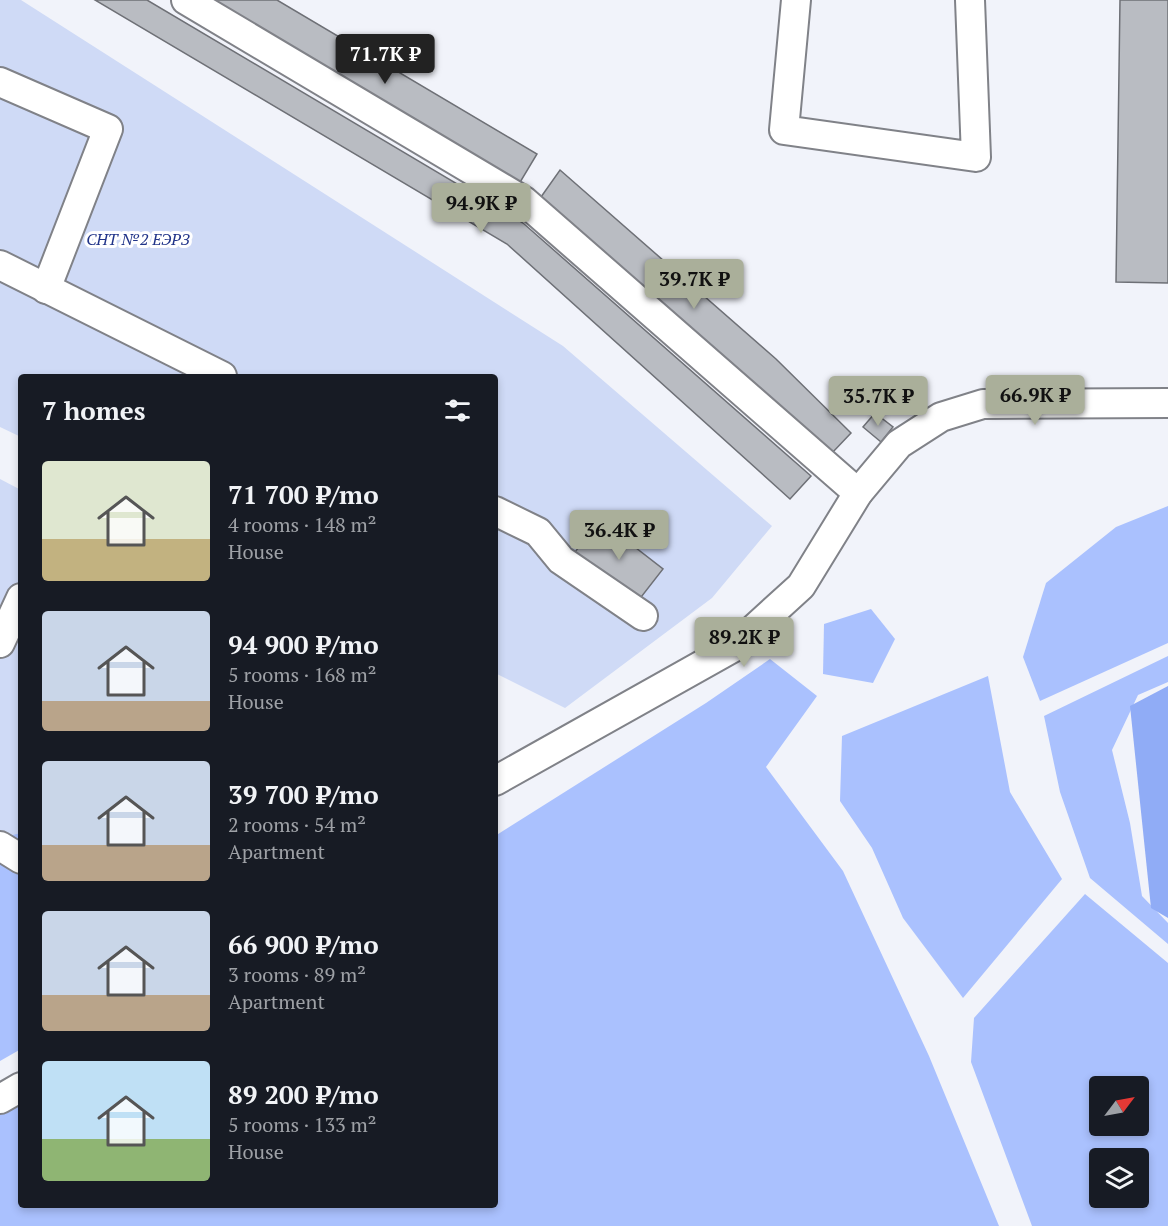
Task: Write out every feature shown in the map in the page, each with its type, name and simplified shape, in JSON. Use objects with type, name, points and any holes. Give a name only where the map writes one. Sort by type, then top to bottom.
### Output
[{"type":"street","points":[[186,0],[524,201],[858,493]]},
{"type":"street","points":[[796,0],[784,130],[976,157],[970,0]]},
{"type":"street","points":[[0,82],[108,129],[46,289]]},
{"type":"street","points":[[0,265],[218,374]]},
{"type":"street","points":[[498,779],[734,647],[801,585],[858,493],[898,444],[941,417],[983,404],[1168,403]]},
{"type":"street","points":[[498,512],[538,532],[561,560],[643,616]]},
{"type":"street","points":[[0,643],[18,604]]},
{"type":"street","points":[[0,846],[18,857]]},
{"type":"street","points":[[0,1099],[18,1089]]},
{"type":"green space","name":"СНТ №2 ЕЭРЗ","points":[[0,0],[21,0],[563,346],[772,526],[712,598],[565,708],[498,674],[498,374],[18,374],[18,436],[0,427]]},
{"type":"green space","points":[[0,479],[18,488],[18,939],[0,946]]},
{"type":"shaded area","points":[[1168,506],[1168,643],[1040,701],[1023,657],[1046,583],[1116,527]]},
{"type":"shaded area","points":[[871,609],[895,639],[873,683],[823,674],[824,624]]},
{"type":"shaded area","points":[[1168,656],[1168,682],[1138,695],[1112,750],[1130,823],[1142,896],[1168,923],[1168,944],[1090,878],[1060,792],[1044,716]]},
{"type":"shaded area","points":[[770,659],[817,696],[766,767],[843,871],[929,1056],[999,1226],[0,1226],[0,1115],[18,1105],[18,1208],[498,1208],[498,834],[706,703]]},
{"type":"shaded area","points":[[988,676],[1010,792],[1062,879],[963,998],[903,918],[872,848],[840,801],[842,736]]},
{"type":"shaded area","points":[[1168,686],[1168,918],[1151,908],[1130,706]]},
{"type":"shaded area","points":[[18,834],[18,1051],[0,1061],[0,838]]},
{"type":"shaded area","points":[[1085,894],[1168,963],[1168,1226],[1032,1226],[971,1062],[974,1018]]},
{"type":"building","points":[[95,0],[147,0],[523,223],[811,476],[790,499],[507,244]]},
{"type":"building","points":[[209,0],[277,0],[537,154],[519,184]]},
{"type":"building","points":[[1120,0],[1168,0],[1168,283],[1116,282]]},
{"type":"building","points":[[560,170],[776,359],[851,433],[832,453],[541,197]]},
{"type":"building","points":[[875,413],[893,427],[881,442],[863,427]]},
{"type":"building","points":[[600,520],[663,569],[638,601],[575,552]]}]
